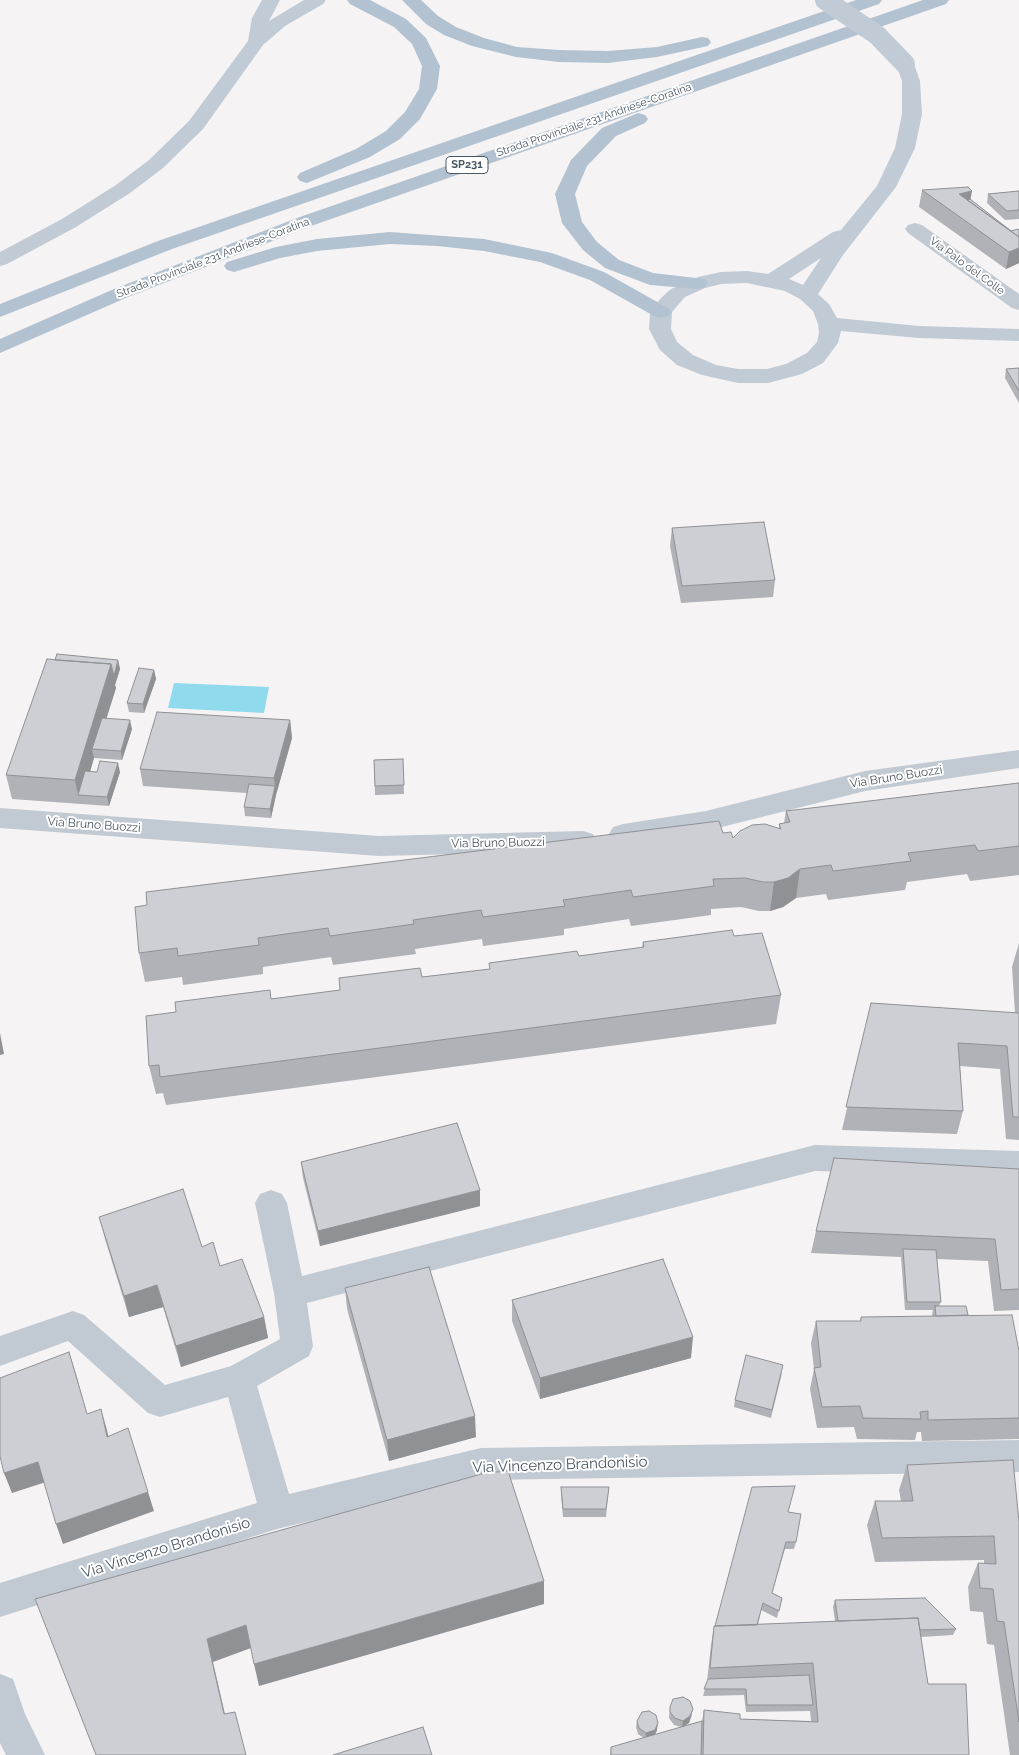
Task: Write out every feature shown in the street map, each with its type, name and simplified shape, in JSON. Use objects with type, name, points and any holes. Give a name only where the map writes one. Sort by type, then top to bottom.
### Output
[{"type":"main road","points":[[257,41],[261,18],[271,0]]},
{"type":"main road","points":[[0,260],[68,223],[123,189],[156,164],[196,126],[257,41],[279,22],[317,0]]},
{"type":"main road","points":[[0,297],[126,243],[322,172],[363,153],[393,136],[413,115],[428,89],[430,66],[420,42],[400,22],[356,0]]},
{"type":"main road","points":[[411,0],[432,20],[450,31],[478,42],[516,52],[559,56],[608,57],[657,52],[697,43],[826,0],[877,35],[905,64],[911,81],[912,114],[905,148],[886,186],[855,225],[807,295]]},
{"type":"main road","name":"Strada Provinciale 231 Andriese-Coratina","points":[[0,311],[102,269],[226,223],[873,0]]},
{"type":"main road","name":"Strada Provinciale 231 Andriese-Coratina","points":[[0,347],[129,290],[304,222],[940,0]]},
{"type":"main road","points":[[698,283],[650,279],[612,264],[590,246],[572,223],[565,194],[578,164],[609,132],[643,116],[818,56],[959,0]]},
{"type":"main road","points":[[772,280],[855,225]]},
{"type":"main road","points":[[0,365],[238,264],[284,252],[353,241],[390,238],[484,245],[545,257],[597,276],[661,312]]},
{"type":"main road","points":[[747,277],[772,280],[792,286],[807,295],[822,308],[828,333],[815,358],[794,369],[768,376],[738,376],[710,370],[685,360],[668,345],[660,329],[661,312],[678,292],[698,283],[721,278],[747,277]]},
{"type":"main road","points":[[828,333],[876,335],[919,332],[1019,335]]},
{"type":"street","name":"Via Palo del Colle","points":[[915,229],[1019,304]]},
{"type":"street","name":"Via Bruno Buozzi","points":[[0,818],[379,846],[577,842],[706,821],[865,780],[1019,759]]},
{"type":"street","points":[[290,1292],[815,1158],[1019,1164]]},
{"type":"street","points":[[0,1351],[73,1324],[160,1402],[239,1379],[296,1346],[290,1292],[271,1203]]},
{"type":"street","points":[[239,1379],[277,1514]]},
{"type":"street","name":"Via Vincenzo Brandonisio","points":[[0,1600],[277,1514],[481,1464],[1019,1456]]},
{"type":"street","points":[[0,1692],[8,1720],[26,1755]]},
{"type":"water","points":[[174,683],[269,687],[264,713],[168,708]]},
{"type":"building","points":[[968,187],[972,191],[959,194],[1019,237],[1019,248],[1009,252],[922,190]]},
{"type":"building","points":[[1019,191],[1019,210],[1007,211],[988,194]]},
{"type":"building","points":[[970,199],[1011,231],[1018,229],[1019,237],[967,200]]},
{"type":"building","points":[[1019,368],[1019,391],[1006,369]]},
{"type":"building","points":[[764,522],[775,580],[682,586],[672,528]]},
{"type":"building","points":[[57,654],[118,660],[114,676],[111,664],[55,660]]},
{"type":"building","points":[[47,659],[111,664],[75,780],[6,775]]},
{"type":"building","points":[[139,668],[154,670],[143,704],[127,703]]},
{"type":"building","points":[[157,712],[290,720],[274,778],[140,769]]},
{"type":"building","points":[[102,718],[130,720],[121,751],[92,749]]},
{"type":"building","points":[[403,759],[404,785],[375,786],[374,760]]},
{"type":"building","points":[[100,761],[118,763],[107,797],[78,795],[85,771],[97,772]]},
{"type":"building","points":[[1019,783],[1019,846],[978,851],[975,845],[908,853],[911,861],[833,871],[831,865],[800,869],[788,878],[774,882],[763,882],[745,878],[713,879],[714,886],[633,897],[631,890],[563,900],[565,906],[483,917],[481,910],[413,920],[414,924],[330,936],[328,928],[258,938],[259,945],[178,956],[177,948],[139,953],[135,907],[147,905],[146,892],[719,821],[723,833],[731,832],[733,838],[740,831],[752,825],[765,824],[781,829],[779,824],[790,822],[786,811]]},
{"type":"building","points":[[249,784],[275,786],[270,809],[244,807]]},
{"type":"building","points":[[732,930],[734,936],[762,933],[781,995],[160,1077],[159,1065],[149,1066],[146,1016],[176,1012],[175,1002],[270,990],[271,999],[340,990],[339,978],[420,968],[422,977],[490,969],[489,963],[577,951],[579,956],[644,947],[643,942]]},
{"type":"building","points":[[871,1003],[1019,1013],[1019,1117],[1013,1117],[1007,1046],[958,1043],[963,1111],[846,1107]]},
{"type":"building","points":[[457,1123],[480,1190],[318,1231],[301,1162]]},
{"type":"building","points":[[834,1158],[1019,1169],[1019,1289],[1001,1290],[995,1239],[816,1231]]},
{"type":"building","points":[[183,1189],[202,1247],[213,1242],[220,1266],[242,1259],[264,1317],[176,1346],[157,1285],[124,1296],[99,1217]]},
{"type":"building","points":[[903,1249],[936,1250],[941,1302],[907,1302]]},
{"type":"building","points":[[663,1259],[693,1337],[540,1378],[512,1300]]},
{"type":"building","points":[[429,1267],[475,1416],[387,1440],[345,1288]]},
{"type":"building","points":[[935,1306],[966,1306],[968,1315],[936,1316]]},
{"type":"building","points":[[1012,1315],[1019,1351],[1019,1418],[928,1420],[928,1411],[920,1412],[921,1419],[863,1418],[860,1406],[822,1407],[814,1368],[821,1367],[816,1321],[861,1321],[861,1317]]},
{"type":"building","points":[[69,1352],[87,1414],[101,1409],[107,1437],[128,1428],[148,1492],[56,1524],[38,1462],[4,1473],[0,1456],[0,1378]]},
{"type":"building","points":[[746,1355],[783,1365],[772,1410],[735,1400]]},
{"type":"building","points":[[1013,1460],[1019,1522],[1019,1722],[1004,1622],[997,1621],[993,1589],[980,1588],[978,1563],[996,1564],[994,1536],[882,1538],[875,1501],[913,1501],[907,1465]]},
{"type":"building","points":[[508,1471],[544,1581],[254,1664],[246,1625],[207,1639],[224,1714],[235,1712],[246,1755],[96,1755],[35,1599],[485,1473]]},
{"type":"building","points":[[795,1486],[788,1512],[801,1514],[796,1542],[786,1542],[772,1593],[782,1598],[779,1611],[763,1603],[757,1625],[715,1626],[752,1487]]},
{"type":"building","points":[[561,1487],[609,1487],[606,1509],[563,1509]]},
{"type":"building","points":[[925,1598],[956,1629],[920,1630],[918,1618],[838,1621],[835,1600]]},
{"type":"building","points":[[918,1618],[928,1684],[966,1684],[969,1755],[703,1755],[704,1710],[740,1714],[740,1719],[818,1722],[813,1663],[710,1668],[714,1626]]},
{"type":"building","points":[[809,1675],[813,1705],[747,1705],[746,1689],[704,1689],[708,1679]]},
{"type":"building","points":[[683,1697],[690,1701],[693,1709],[690,1716],[683,1721],[675,1718],[670,1712],[670,1707],[673,1699]]},
{"type":"building","points":[[649,1711],[656,1715],[658,1723],[655,1730],[646,1733],[639,1728],[637,1721],[642,1712]]},
{"type":"building","points":[[702,1721],[701,1755],[611,1755],[611,1747]]},
{"type":"building","points":[[423,1727],[432,1755],[333,1755]]}]
